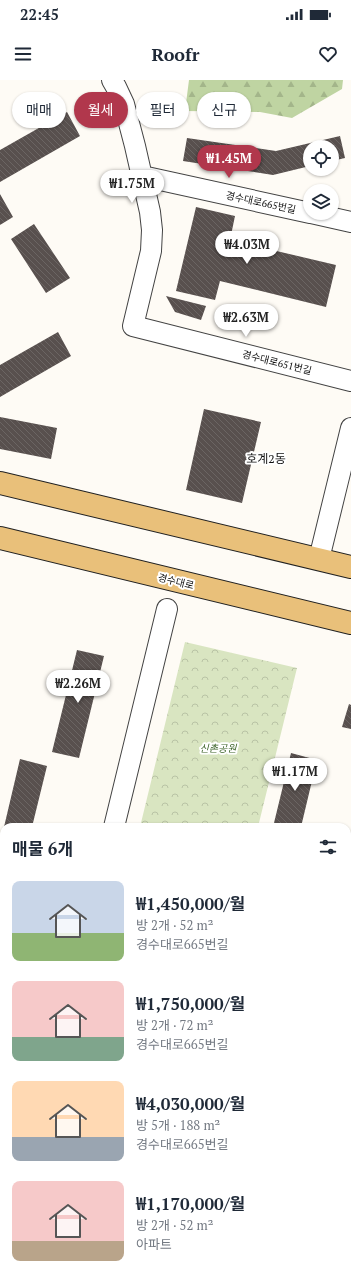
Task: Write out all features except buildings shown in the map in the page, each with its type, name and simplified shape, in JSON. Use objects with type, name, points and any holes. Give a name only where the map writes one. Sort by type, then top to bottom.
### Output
[{"type":"main road","points":[[0,483],[351,567]]},
{"type":"main road","name":"경수대로","points":[[0,538],[351,623]]},
{"type":"street","points":[[112,80],[124,104],[142,176]]},
{"type":"street","name":"경수대로665번길","points":[[142,176],[303,211]]},
{"type":"street","name":"경수대로651번길","points":[[142,176],[150,212],[152,230],[151,251],[133,326],[351,381]]},
{"type":"street","name":"경수대로665번길","points":[[339,219],[351,222]]},
{"type":"street","points":[[319,559],[351,428]]},
{"type":"street","points":[[115,823],[166,609]]},
{"type":"green space","points":[[189,80],[343,80],[342,89],[292,118],[260,112],[251,112],[251,92],[197,92],[197,111],[189,111],[189,92],[187,92]]},
{"type":"green space","name":"신촌공원","points":[[185,642],[297,668],[259,823],[141,823]]},
{"type":"district","name":"호계2동","points":[[266,459]]}]
